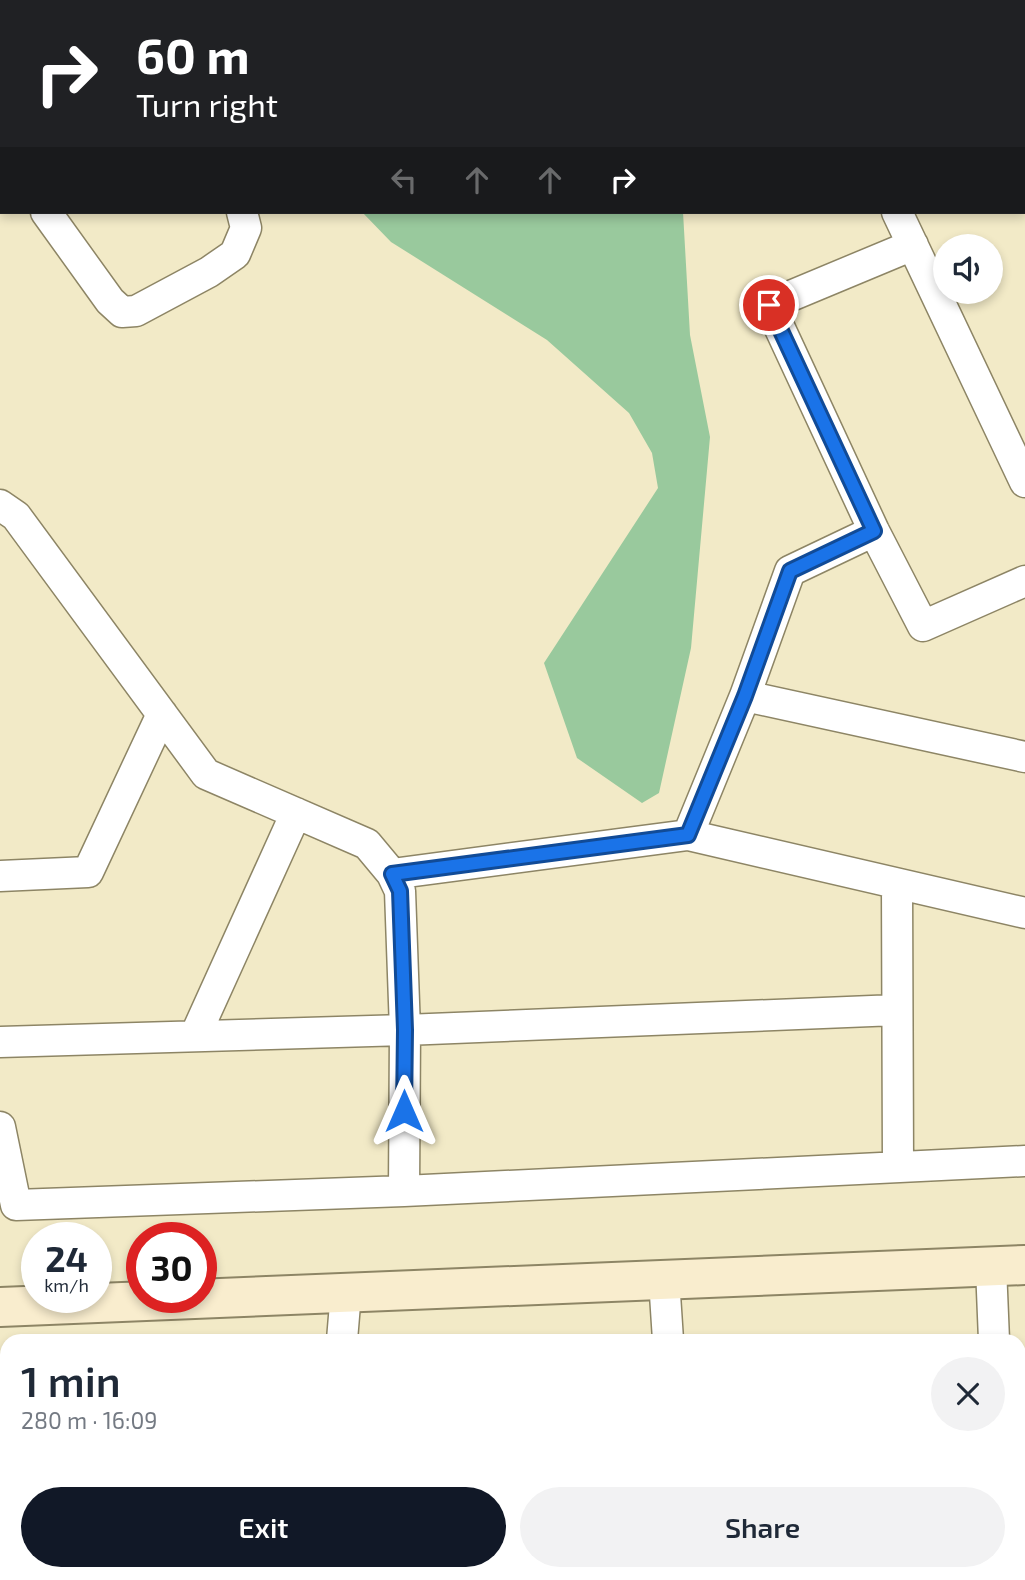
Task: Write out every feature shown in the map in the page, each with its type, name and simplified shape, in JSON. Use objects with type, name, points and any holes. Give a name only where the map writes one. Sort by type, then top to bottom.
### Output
[{"type":"street","points":[[47,214],[110,301],[122,312],[136,311],[209,272],[235,254],[246,228],[242,214]]},
{"type":"street","points":[[898,214],[1025,482]]},
{"type":"street","points":[[913,245],[769,305],[874,531],[923,626],[1025,581]]},
{"type":"street","points":[[0,505],[16,516],[206,774],[367,844],[392,874],[400,891],[405,1030],[404,1191]]},
{"type":"street","points":[[688,835],[745,696],[790,571],[874,531]]},
{"type":"street","points":[[745,696],[1025,757]]},
{"type":"street","points":[[0,876],[88,872],[162,715]]},
{"type":"street","points":[[195,1036],[296,813]]},
{"type":"street","points":[[392,874],[688,835],[1025,913]]},
{"type":"street","points":[[897,884],[898,1166]]},
{"type":"street","points":[[0,1042],[405,1030],[896,1010]]},
{"type":"street","points":[[0,1127],[16,1205],[404,1191],[1025,1161]]},
{"type":"street","points":[[0,1307],[1008,1266],[995,1334]]},
{"type":"street","points":[[664,1279],[668,1334]]},
{"type":"street","points":[[342,1334],[346,1292]]},
{"type":"green space","points":[[364,214],[683,214],[690,335],[710,437],[691,648],[659,793],[642,803],[577,758],[544,663],[658,488],[652,453],[629,413],[547,340],[391,242]]},
{"type":"route","points":[[404,1111],[405,1030],[400,891],[392,874],[688,835],[745,696],[790,571],[874,531],[769,305]]}]
